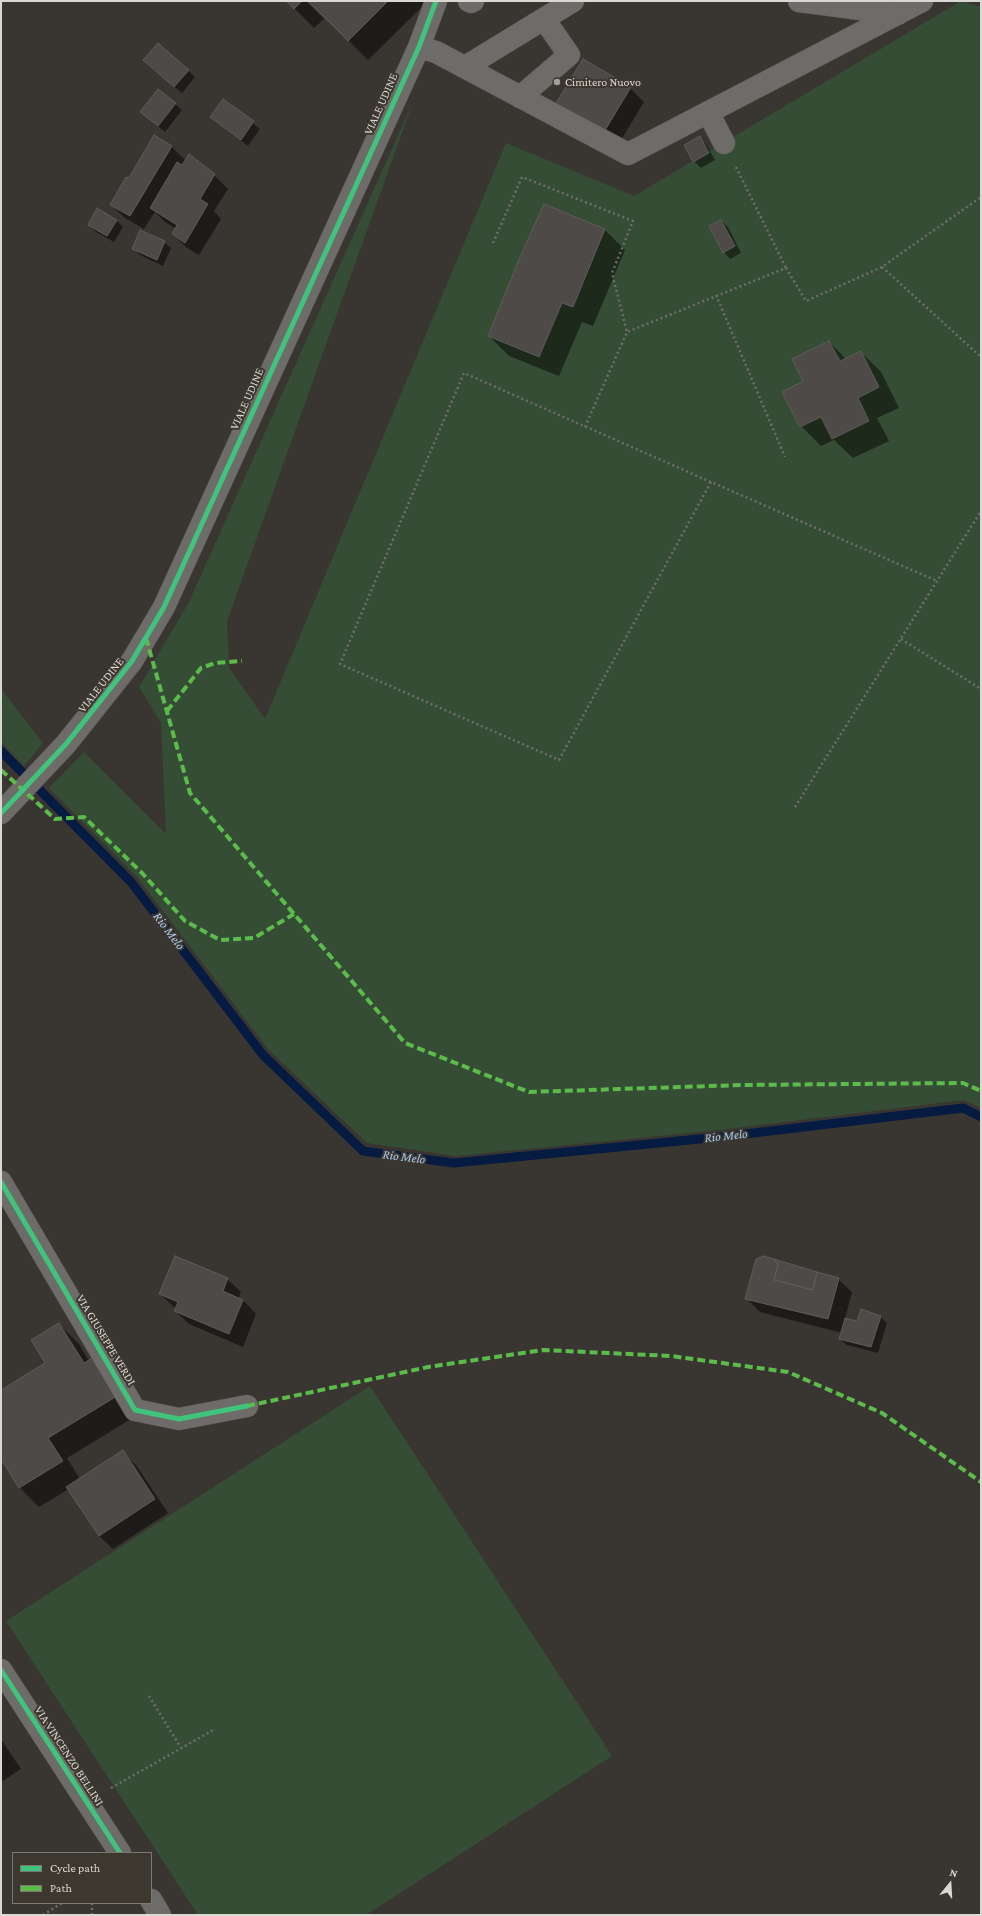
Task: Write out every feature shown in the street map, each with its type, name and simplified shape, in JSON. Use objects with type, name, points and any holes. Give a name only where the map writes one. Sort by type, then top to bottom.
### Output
[{"type":"street","name":"VIALE UDINE","points":[[3,810],[66,744],[132,662],[164,607],[418,47],[436,1]]},
{"type":"street","points":[[469,1],[473,1]]},
{"type":"street","points":[[465,67],[573,1]]},
{"type":"street","points":[[799,1],[898,14]]},
{"type":"street","points":[[418,47],[436,52],[628,154],[922,1]]},
{"type":"street","points":[[520,97],[569,55],[544,19]]},
{"type":"street","points":[[708,112],[724,143]]},
{"type":"street","name":"VIA GIUSEPPE VERDI","points":[[1,1182],[135,1410],[179,1420],[247,1406]]},
{"type":"street","name":"VIA VINCENZO BELLINI","points":[[1,1670],[119,1852]]},
{"type":"street","points":[[152,1902],[160,1915]]},
{"type":"path","points":[[724,143],[786,268],[806,301],[882,267],[981,197]]},
{"type":"path","points":[[493,243],[522,177],[633,221],[612,273],[627,332],[585,427]]},
{"type":"path","points":[[882,267],[981,357]]},
{"type":"path","points":[[627,332],[786,268]]},
{"type":"path","points":[[716,295],[785,457]]},
{"type":"path","points":[[711,482],[559,760],[340,664],[464,373],[937,581]]},
{"type":"path","points":[[795,807],[981,511]]},
{"type":"path","points":[[901,639],[981,689]]},
{"type":"path","points":[[149,1696],[181,1748]]},
{"type":"path","points":[[87,1802],[215,1729]]},
{"type":"path","points":[[43,1915],[60,1904]]},
{"type":"path","points":[[92,1904],[92,1915]]},
{"type":"green space","points":[[961,1],[981,7],[981,1108],[964,1100],[719,1130],[456,1156],[367,1143],[268,1049],[137,877],[49,788],[84,752],[166,834],[161,723],[139,687],[189,602],[413,102],[227,621],[229,668],[265,719],[506,143],[634,196]]},
{"type":"green space","points":[[1,689],[43,743],[24,766],[1,742]]},
{"type":"green space","points":[[370,1386],[612,1756],[366,1915],[198,1915],[6,1621]]},
{"type":"building","points":[[286,1],[302,1],[294,9]]},
{"type":"building","points":[[308,1],[388,1],[348,41]]},
{"type":"building","points":[[158,43],[189,70],[174,87],[143,60]]},
{"type":"building","points":[[583,59],[631,87],[604,132],[556,103]]},
{"type":"building","points":[[158,89],[176,103],[158,126],[140,112]]},
{"type":"building","points":[[223,99],[254,121],[241,140],[210,117]]},
{"type":"building","points":[[154,135],[172,146],[130,216],[110,205],[126,177],[129,178]]},
{"type":"building","points":[[700,136],[709,153],[693,162],[684,145]]},
{"type":"building","points":[[189,154],[215,174],[200,199],[208,204],[185,243],[172,234],[177,225],[150,208],[177,162],[182,165]]},
{"type":"building","points":[[544,204],[605,229],[573,307],[562,303],[539,357],[488,336],[520,257]]},
{"type":"building","points":[[97,208],[117,220],[107,236],[88,225]]},
{"type":"building","points":[[721,220],[735,246],[723,253],[709,226]]},
{"type":"building","points":[[140,230],[165,241],[157,260],[132,249]]},
{"type":"building","points":[[829,341],[840,361],[861,351],[879,387],[858,398],[869,421],[832,439],[821,417],[800,427],[782,392],[803,381],[792,359]]},
{"type":"building","points":[[175,1256],[228,1278],[223,1291],[243,1300],[229,1334],[174,1311],[178,1302],[159,1294]]},
{"type":"building","points":[[763,1256],[774,1259],[778,1265],[774,1280],[813,1290],[817,1272],[839,1278],[828,1319],[745,1299],[756,1259]]},
{"type":"building","points":[[774,1259],[817,1272],[813,1290],[774,1280],[778,1265]]},
{"type":"building","points":[[861,1309],[881,1316],[871,1347],[839,1339],[845,1318],[857,1321]]},
{"type":"building","points":[[59,1323],[84,1363],[94,1357],[117,1396],[48,1438],[63,1461],[19,1488],[1,1459],[1,1390],[45,1363],[31,1340]]},
{"type":"building","points":[[123,1450],[155,1499],[99,1536],[66,1487]]},
{"type":"waterway","name":"Rio Melo","points":[[1,751],[131,882],[263,1055],[363,1151],[454,1163],[720,1137],[963,1108],[981,1117]]},
{"type":"marked path","points":[[146,638],[190,793],[405,1043],[529,1092],[741,1085],[963,1083],[981,1091]]},
{"type":"marked path","points":[[167,711],[201,668],[215,663],[242,661]]},
{"type":"marked path","points":[[1,770],[55,819],[84,817],[142,873],[185,921],[220,940],[254,938],[294,914]]},
{"type":"marked path","points":[[247,1406],[428,1367],[543,1350],[671,1356],[788,1372],[882,1413],[981,1482]]},
{"type":"cycle path","points":[[1,813],[66,744],[132,661],[164,607],[419,47],[436,1]]},
{"type":"cycle path","points":[[1,1182],[135,1410],[179,1419],[247,1406]]},
{"type":"cycle path","points":[[1,1670],[119,1852]]},
{"type":"place","name":"Cimitero Nuovo","points":[[557,82]]}]
